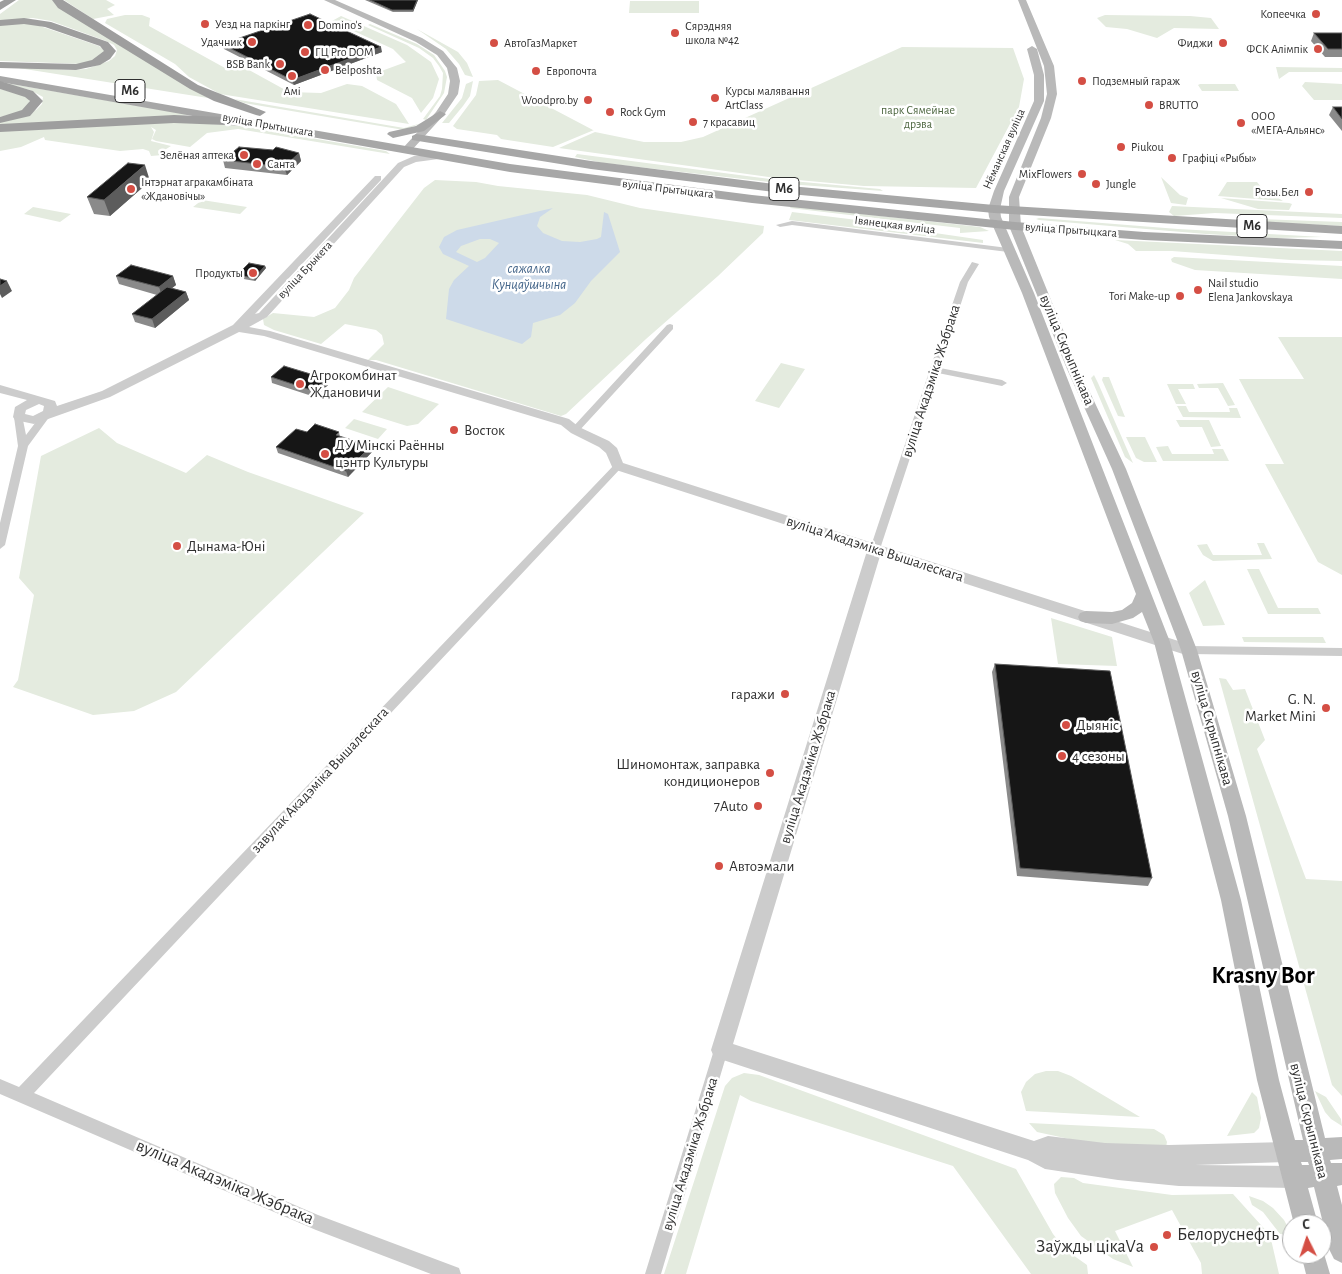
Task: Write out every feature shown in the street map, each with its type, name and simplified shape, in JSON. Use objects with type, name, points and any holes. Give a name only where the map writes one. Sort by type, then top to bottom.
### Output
[{"type":"highway","points":[[0,7],[11,0]]},
{"type":"highway","points":[[58,0],[62,6],[194,87],[218,98],[265,113]]},
{"type":"highway","points":[[0,23],[24,21],[47,24],[104,44],[110,51],[106,57],[96,63],[76,67],[0,64]]},
{"type":"highway","points":[[0,85],[29,94],[37,101],[26,112],[0,120]]},
{"type":"highway","points":[[0,128],[174,119],[251,122]]},
{"type":"main road","points":[[328,0],[404,33],[440,53],[452,68],[455,81],[453,94],[440,114],[408,149]]},
{"type":"main road","name":"Нёманская вуліца","points":[[1015,226],[1014,197],[1046,118],[1052,94],[1050,66],[1022,0]]},
{"type":"main road","name":"Нёманская вуліца","points":[[997,225],[994,209],[999,191],[1039,101],[1038,65],[1017,14]]},
{"type":"main road","name":"вуліца Прытыцкага","points":[[0,70],[265,113]]},
{"type":"main road","name":"вуліца Прытыцкага","points":[[0,79],[446,157],[563,175],[752,199],[997,225],[1144,236],[1342,244]]},
{"type":"main road","name":"вуліца Прытыцкага","points":[[440,114],[420,129],[388,133],[591,165],[762,186],[994,209],[1342,230]]},
{"type":"main road","points":[[440,114],[433,130],[442,142]]},
{"type":"main road","name":"вуліца Скрыпнікава","points":[[997,225],[1028,293],[1162,642],[1231,900],[1268,1080],[1303,1214]]},
{"type":"main road","name":"вуліца Скрыпнікава","points":[[1015,226],[1073,369],[1122,478],[1189,650],[1237,816],[1316,1149],[1333,1175],[1342,1251]]},
{"type":"main road","points":[[1086,617],[1112,618],[1127,614],[1138,607],[1144,593]]},
{"type":"main road","points":[[1286,1152],[1342,1148]]},
{"type":"main road","points":[[1294,1177],[1333,1175]]},
{"type":"street","name":"вуліца Брыкета","points":[[237,328],[242,320],[354,202],[408,149]]},
{"type":"street","name":"вуліца Брыкета","points":[[45,408],[106,394],[263,315],[405,162],[424,157],[446,157]]},
{"type":"street","points":[[354,202],[367,204]]},
{"type":"street","name":"Івянецкая вуліца","points":[[780,225],[792,223],[1008,250]]},
{"type":"street","name":"вуліца Акадэміка Жэбрака","points":[[653,1274],[875,549],[964,282],[975,264]]},
{"type":"street","points":[[293,267],[306,269]]},
{"type":"street","points":[[575,430],[670,327]]},
{"type":"street","points":[[237,328],[261,339],[557,429],[575,430],[604,444],[612,452],[618,466]]},
{"type":"street","points":[[934,369],[1002,384]]},
{"type":"street","points":[[1,389],[45,408]]},
{"type":"street","points":[[1,389],[19,414],[23,446]]},
{"type":"street","points":[[19,414],[27,404],[45,408]]},
{"type":"street","points":[[19,414],[34,420],[45,408]]},
{"type":"street","points":[[0,545],[23,446],[45,408]]},
{"type":"street","name":"вуліца Акадэміка Вышалескага","points":[[618,466],[1189,650]]},
{"type":"street","name":"завулак Акадэміка Вышалескага","points":[[23,1094],[618,466]]},
{"type":"street","points":[[1189,650],[1342,652]]},
{"type":"street","points":[[721,1050],[1034,1151],[1045,1159],[1118,1170],[1179,1175],[1294,1177]]},
{"type":"street","name":"вуліца Акадэміка Жэбрака","points":[[0,1086],[23,1094],[316,1222],[452,1274]]},
{"type":"street","points":[[1034,1151],[1048,1146],[1105,1153],[1170,1155],[1286,1152]]},
{"type":"green space","points":[[19,0],[54,0],[65,10],[208,98],[12,67],[86,69],[109,61],[115,56],[117,50],[114,45],[106,41],[51,21],[33,18],[0,21],[0,14]]},
{"type":"green space","points":[[64,0],[106,0],[115,5],[107,9],[114,15],[93,19]]},
{"type":"green space","points":[[630,1],[699,1],[699,13],[629,13]]},
{"type":"green space","points":[[125,15],[142,15],[150,18],[149,26],[225,68],[240,65],[289,92],[321,93],[347,84],[362,86],[396,104],[409,124],[220,94],[189,77],[175,64],[105,23],[107,19]]},
{"type":"green space","points":[[1105,15],[1211,18],[1219,29],[1174,28],[1157,38],[1127,29],[1106,27],[1097,18]]},
{"type":"green space","points":[[341,16],[407,45],[431,62],[439,79],[433,98],[421,113],[412,98],[377,80],[376,73],[406,62],[393,49],[332,21]]},
{"type":"green space","points":[[23,23],[37,25],[99,46],[104,50],[104,54],[99,59],[82,64],[0,61],[0,25]]},
{"type":"green space","points":[[370,24],[417,44],[434,55],[445,71],[447,77],[444,93],[426,120],[423,119],[440,96],[442,89],[443,73],[439,66],[433,58],[419,48],[368,25]]},
{"type":"green space","points":[[417,29],[458,52],[467,63],[473,77],[465,75],[459,64],[446,49]]},
{"type":"green space","name":"парк Сямейнае дрэва","points":[[902,47],[1013,48],[1024,79],[1019,107],[976,188],[864,186],[776,178],[559,148],[595,132],[644,142],[681,142],[703,137]]},
{"type":"green space","points":[[1276,67],[1342,68],[1342,72],[1289,72],[1279,79]]},
{"type":"green space","points":[[498,80],[594,130],[553,147],[501,139],[497,135],[457,129],[453,126],[476,95],[479,81]]},
{"type":"green space","points":[[473,81],[470,96],[463,106],[449,123],[442,123],[462,98],[466,84]]},
{"type":"green space","points":[[0,82],[191,115],[0,125],[0,122],[36,110],[42,104],[43,97],[30,90]]},
{"type":"green space","points":[[1305,82],[1342,84],[1342,100],[1314,100],[1302,86]]},
{"type":"green space","points":[[1235,84],[1239,91],[1202,91],[1198,85]]},
{"type":"green space","points":[[0,89],[24,95],[29,99],[30,103],[21,112],[0,117]]},
{"type":"green space","points":[[234,99],[404,128],[422,123],[404,130],[244,103]]},
{"type":"green space","points":[[168,121],[242,126],[386,151],[390,154],[238,129],[207,133],[190,147],[152,139],[156,130],[151,127],[154,132],[151,141],[171,146],[163,151],[163,155],[151,156],[149,151],[143,149],[120,151],[45,140],[44,137],[21,147],[0,151],[0,130]]},
{"type":"green space","points":[[577,154],[770,179],[880,189],[883,191],[787,184],[603,163],[575,157]]},
{"type":"green space","points":[[1161,177],[1180,195],[1188,198],[1186,205],[1171,203]]},
{"type":"green space","points":[[435,180],[476,182],[587,195],[640,208],[764,226],[763,233],[566,414],[561,416],[376,360],[368,360],[384,344],[382,335],[376,330],[345,324],[321,344],[274,330],[264,325],[263,319],[273,313],[314,317],[335,308],[349,290],[354,278],[424,188]]},
{"type":"green space","points":[[1227,182],[1257,182],[1262,188],[1283,201],[1218,196]]},
{"type":"green space","points":[[1221,198],[1292,204],[1289,210],[1258,209]]},
{"type":"green space","points":[[202,200],[247,207],[240,214],[193,207]]},
{"type":"green space","points":[[791,206],[980,227],[989,231],[960,233],[960,228],[790,208]]},
{"type":"green space","points":[[1172,206],[1342,214],[1342,218],[1215,213],[1174,216],[1169,212]]},
{"type":"green space","points":[[33,207],[71,214],[60,222],[24,214]]},
{"type":"green space","points":[[792,212],[898,225],[928,232],[983,240],[983,243],[789,220]]},
{"type":"green space","points":[[1036,219],[1178,229],[1323,237],[1277,238],[1206,234]]},
{"type":"green space","points":[[1258,219],[1342,222],[1342,226],[1259,222],[1257,221]]},
{"type":"green space","points":[[1115,240],[1342,251],[1342,261],[1291,260],[1172,251],[1136,251],[1128,244]]},
{"type":"green space","points":[[1174,257],[1342,266],[1342,279],[1195,270],[1172,262],[1171,259]]},
{"type":"green space","points":[[1278,337],[1342,337],[1342,575],[1318,562],[1265,464],[1284,464],[1239,379],[1304,379]]},
{"type":"green space","points":[[781,363],[805,369],[779,408],[755,401]]},
{"type":"green space","points":[[1094,375],[1133,463],[1125,457],[1091,378]]},
{"type":"green space","points":[[1103,377],[1109,377],[1125,417],[1118,416],[1102,380]]},
{"type":"green space","points":[[1223,383],[1235,405],[1228,406],[1218,388],[1199,388],[1197,384]]},
{"type":"green space","points":[[1167,384],[1193,384],[1195,389],[1178,389],[1186,404],[1176,404]]},
{"type":"green space","points":[[388,387],[439,404],[418,424],[407,426],[362,412]]},
{"type":"green space","points":[[1177,406],[1186,406],[1189,412],[1230,412],[1229,408],[1237,408],[1241,418],[1183,417]]},
{"type":"green space","points":[[354,419],[387,429],[378,439],[345,428]]},
{"type":"green space","points":[[1176,420],[1209,420],[1221,446],[1211,447],[1202,427],[1180,427]]},
{"type":"green space","name":"Дынама-Юні","points":[[99,428],[117,443],[186,473],[207,455],[248,472],[364,513],[176,692],[134,711],[93,715],[13,687],[18,680],[34,595],[19,578],[41,456]]},
{"type":"green space","points":[[1126,437],[1145,437],[1157,462],[1144,462],[1136,458]]},
{"type":"green space","points":[[1168,446],[1172,454],[1214,454],[1212,449],[1223,449],[1229,461],[1163,461],[1156,447]]},
{"type":"green space","points":[[1257,543],[1264,543],[1272,559],[1213,561],[1203,555],[1197,545],[1207,544],[1213,555],[1262,555]]},
{"type":"green space","points":[[1247,569],[1259,569],[1278,608],[1318,608],[1321,614],[1268,614]]},
{"type":"green space","points":[[1205,580],[1225,625],[1203,626],[1189,593]]},
{"type":"green space","points":[[1051,618],[1112,637],[1117,666],[1058,664]]},
{"type":"green space","points":[[1242,637],[1323,637],[1326,643],[1244,642]]},
{"type":"green space","points":[[1219,678],[1226,679],[1233,690],[1245,689],[1265,740],[1257,749],[1306,879],[1342,881],[1342,1096],[1332,1085]]},
{"type":"green space","points":[[1046,1071],[1058,1071],[1071,1076],[1140,1117],[1026,1111],[1021,1092],[1026,1082],[1035,1074]]},
{"type":"green space","points":[[744,1073],[759,1075],[1016,1169],[1053,1234],[1066,1250],[1087,1265],[1088,1274],[1031,1274],[953,1166],[751,1101],[740,1095],[686,1274],[664,1274],[725,1086],[732,1078]]},
{"type":"green space","points":[[1315,1091],[1326,1097],[1341,1119],[1342,1126],[1331,1119],[1325,1112]]},
{"type":"green space","points":[[1252,1092],[1257,1097],[1261,1118],[1259,1128],[1254,1133],[1227,1136]]},
{"type":"green space","points":[[1029,1123],[1154,1129],[1164,1135],[1167,1142],[1166,1147],[1088,1143],[1037,1132]]},
{"type":"green space","points":[[1061,1177],[1074,1178],[1083,1183],[1172,1195],[1233,1194],[1270,1235],[1279,1274],[1202,1274],[1201,1263],[1172,1210],[1115,1231],[1133,1267],[1113,1259],[1081,1236],[1068,1218],[1055,1193],[1054,1184]]},
{"type":"green space","points":[[1249,1196],[1263,1201],[1273,1208],[1282,1218],[1282,1234],[1263,1212],[1252,1205]]},
{"type":"water","name":"сажалка Кунцаўшчына","points":[[553,208],[540,217],[537,226],[543,233],[562,241],[580,242],[601,237],[604,212],[608,214],[620,252],[591,281],[575,303],[560,315],[533,323],[531,337],[522,344],[446,319],[449,289],[454,280],[469,266],[443,254],[439,247],[444,237],[457,230]],"holes":[[[480,239],[490,239],[499,243],[485,258],[477,262],[456,252],[461,246]]]},
{"type":"building","points":[[370,0],[417,0],[413,10],[392,10]]},
{"type":"building","name":"ГЦ Pro DOM","points":[[310,14],[381,47],[292,80],[222,44]]},
{"type":"building","points":[[1314,33],[1342,33],[1342,49],[1328,49]]},
{"type":"building","points":[[1333,107],[1342,107],[1342,119]]},
{"type":"building","points":[[239,147],[273,150],[276,147],[299,153],[284,167],[223,160]]},
{"type":"building","points":[[128,163],[145,165],[104,200],[87,197]]},
{"type":"building","name":"Продукты","points":[[249,263],[265,266],[254,278],[237,275]]},
{"type":"building","points":[[131,265],[173,276],[159,287],[116,276]]},
{"type":"building","points":[[0,279],[7,281],[0,286]]},
{"type":"building","points":[[167,287],[186,292],[152,319],[132,314]]},
{"type":"building","points":[[284,366],[327,379],[314,391],[271,377]]},
{"type":"building","name":"ДУ Мінскі Раённы цэнтр Культуры","points":[[315,424],[339,432],[336,435],[371,446],[346,471],[276,447],[296,429],[307,432]]},
{"type":"building","name":"4 сезоны","points":[[995,664],[1110,671],[1152,878],[1020,868]]},
{"type":"place","name":"Копеечка","points":[[1316,14]]},
{"type":"place","name":"Уезд на паркінг","points":[[205,24]]},
{"type":"place","name":"Domino's","points":[[308,25]]},
{"type":"place","name":"Сярэдняя школа №42","points":[[675,33]]},
{"type":"place","name":"Удачник","points":[[252,42]]},
{"type":"place","name":"АвтоГазМаркет","points":[[494,43]]},
{"type":"place","name":"Фиджи","points":[[1223,43]]},
{"type":"place","name":"ФСК Алімпік","points":[[1318,49]]},
{"type":"place","name":"ГЦ Pro DOM","points":[[305,52]]},
{"type":"place","name":"BSB Bank","points":[[280,64]]},
{"type":"place","name":"Belposhta","points":[[325,70]]},
{"type":"place","name":"Европочта","points":[[536,71]]},
{"type":"place","name":"Амі","points":[[292,76]]},
{"type":"place","name":"Подземный гараж","points":[[1082,81]]},
{"type":"place","name":"Курсы малявання ArtClass","points":[[715,98]]},
{"type":"place","name":"Woodpro.by","points":[[588,100]]},
{"type":"place","name":"BRUTTO","points":[[1149,105]]},
{"type":"place","name":"Rock Gym","points":[[610,112]]},
{"type":"place","name":"7 красавиц","points":[[693,122]]},
{"type":"place","name":"ООО «МЕГА-Альянс»","points":[[1241,123]]},
{"type":"place","name":"Piukou","points":[[1121,147]]},
{"type":"place","name":"Зелёная аптека","points":[[244,155]]},
{"type":"place","name":"Графіці «Рыбы»","points":[[1172,158]]},
{"type":"place","name":"Санта","points":[[257,164]]},
{"type":"place","name":"MixFlowers","points":[[1082,174]]},
{"type":"place","name":"Jungle","points":[[1096,184]]},
{"type":"place","name":"Інтэрнат агракамбіната «Ждановічы»","points":[[131,189]]},
{"type":"place","name":"Розы.Бел","points":[[1309,192]]},
{"type":"place","name":"Продукты","points":[[253,273]]},
{"type":"place","name":"Nail studio Elena Jankovskaya","points":[[1198,290]]},
{"type":"place","name":"Tori Make-up","points":[[1180,296]]},
{"type":"place","name":"Агрокомбинат Ждановичи","points":[[300,384]]},
{"type":"place","name":"Восток","points":[[454,430]]},
{"type":"place","name":"ДУ Мінскі Раённы цэнтр Культуры","points":[[325,454]]},
{"type":"place","name":"Дынама-Юні","points":[[177,546]]},
{"type":"place","name":"гаражи","points":[[785,694]]},
{"type":"place","name":"G. N. Market Mini","points":[[1326,708]]},
{"type":"place","name":"Дыяніс","points":[[1066,725]]},
{"type":"place","name":"4 сезоны","points":[[1062,756]]},
{"type":"place","name":"Шиномонтаж, заправка кондиционеров","points":[[770,773]]},
{"type":"place","name":"7Auto","points":[[758,806]]},
{"type":"place","name":"Автоэмали","points":[[719,866]]},
{"type":"place","name":"Белоруснефть","points":[[1167,1235]]},
{"type":"place","name":"Заўжды цікаVа","points":[[1154,1247]]},
{"type":"district","name":"Krasny Bor","points":[[1263,976]]}]
